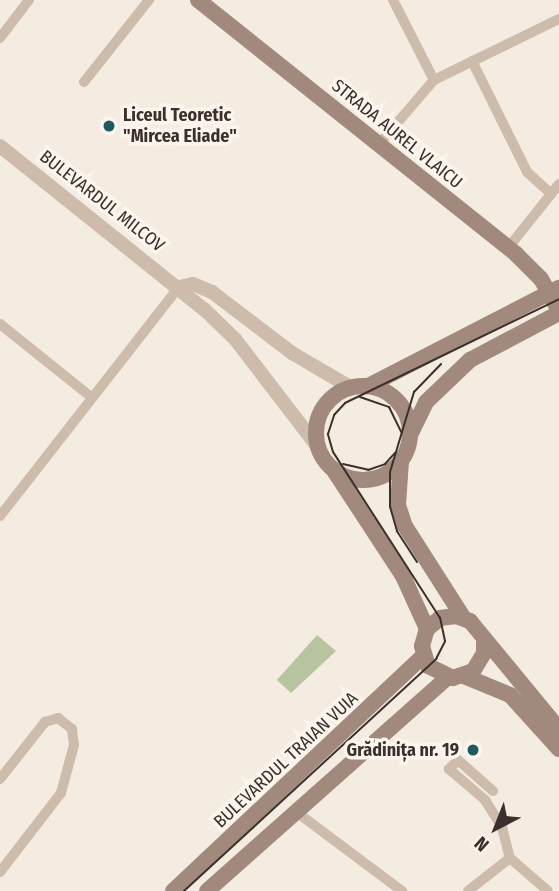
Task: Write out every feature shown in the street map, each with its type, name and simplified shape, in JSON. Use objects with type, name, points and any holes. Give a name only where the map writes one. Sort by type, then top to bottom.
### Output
[{"type":"main road","name":"STRADA AUREL VLAICU","points":[[198,0],[508,247],[554,290],[559,312]]},
{"type":"main road","points":[[554,290],[368,386],[351,387],[324,406],[317,426],[318,447],[402,576],[428,629],[423,656],[435,672],[447,678],[464,676],[510,695],[559,749]]},
{"type":"main road","points":[[559,312],[470,360],[426,402],[401,461],[398,505],[405,526],[463,617],[477,627],[484,643],[511,668],[559,729]]},
{"type":"main road","points":[[368,386],[398,402],[411,433]]},
{"type":"main road","points":[[334,470],[351,478],[371,479],[401,461]]},
{"type":"main road","points":[[428,629],[440,618],[463,617]]},
{"type":"main road","points":[[464,676],[480,663],[484,643]]},
{"type":"main road","name":"BULEVARDUL TRAIAN VUIA","points":[[173,891],[423,656]]},
{"type":"main road","points":[[207,891],[447,678]]},
{"type":"street","points":[[0,38],[29,0]]},
{"type":"street","points":[[84,82],[149,0]]},
{"type":"street","points":[[393,0],[434,80]]},
{"type":"street","points":[[379,144],[434,80],[559,19]]},
{"type":"street","points":[[472,61],[527,172],[550,193]]},
{"type":"street","name":"BULEVARDUL MILCOV","points":[[0,146],[179,287],[235,339],[318,447]]},
{"type":"street","points":[[508,247],[559,184]]},
{"type":"street","name":"BULEVARDUL MILCOV","points":[[179,287],[193,284],[212,292],[292,353],[351,387]]},
{"type":"street","points":[[0,516],[179,287]]},
{"type":"street","points":[[0,324],[91,397]]},
{"type":"street","points":[[0,779],[45,722],[58,718],[72,729],[74,745],[61,793],[0,872]]},
{"type":"street","points":[[493,791],[458,760],[449,769],[485,800],[502,827],[510,858],[548,891]]},
{"type":"street","points":[[295,811],[402,891]]},
{"type":"street","points":[[468,891],[510,858]]},
{"type":"green space","points":[[317,635],[336,651],[291,693],[277,680]]},
{"type":"tram line","points":[[184,891],[436,659],[445,641],[440,618],[333,452],[328,434],[334,415],[345,403],[559,299]]},
{"type":"tram line","points":[[417,562],[397,531],[390,507],[390,472],[414,392],[441,364]]},
{"type":"tram line","points":[[360,397],[389,407],[401,432]]},
{"type":"tram line","points":[[343,464],[368,470],[385,464],[395,453]]},
{"type":"place","name":"Liceul Teoretic \"Mircea Eliade\"","points":[[109,126]]},
{"type":"place","name":"Grădinița nr. 19","points":[[473,750]]}]
